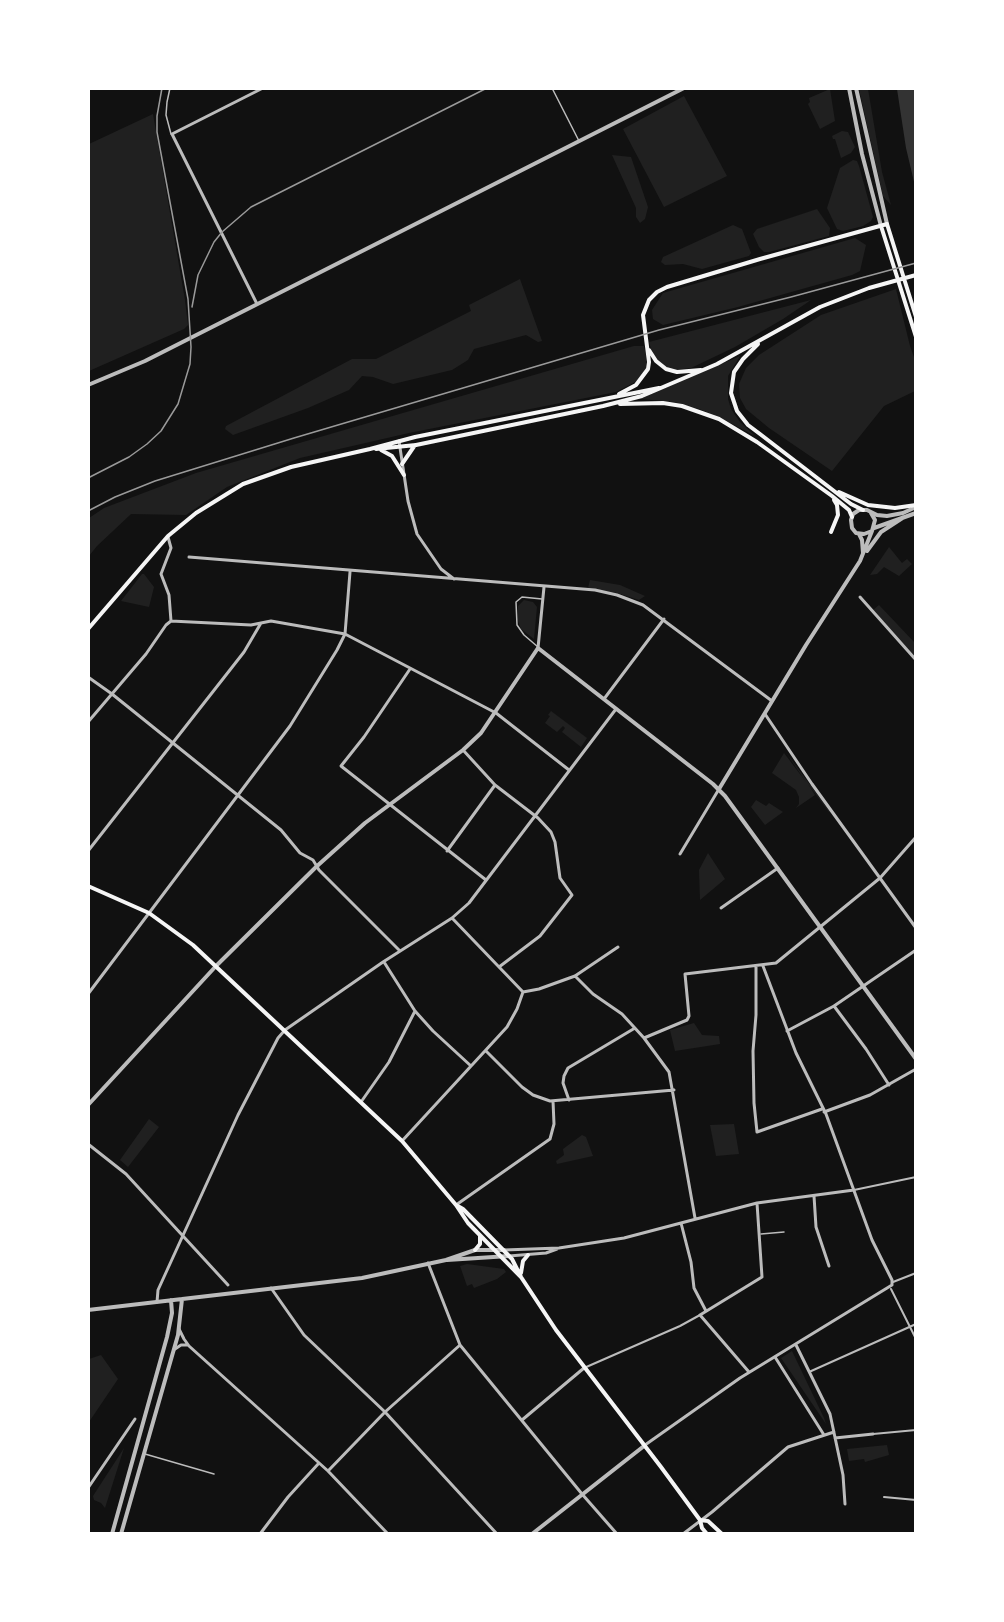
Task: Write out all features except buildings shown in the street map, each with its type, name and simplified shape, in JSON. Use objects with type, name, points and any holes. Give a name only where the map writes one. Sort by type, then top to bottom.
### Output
[{"type":"main road","points":[[615,396],[636,385],[642,379],[649,362],[643,321],[645,310],[653,296],[662,290],[760,259],[887,224],[915,317]]},
{"type":"main road","points":[[881,226],[915,338]]},
{"type":"main road","points":[[370,449],[416,445],[642,396],[705,370],[820,307],[869,288],[915,275]]},
{"type":"main road","points":[[765,337],[735,370],[731,393],[737,411],[748,425],[854,506],[863,510]]},
{"type":"main road","points":[[648,349],[656,361],[666,369],[677,372],[705,370]]},
{"type":"main road","points":[[88,629],[152,552],[168,537],[196,513],[243,484],[291,467],[399,441],[659,388]]},
{"type":"main road","points":[[610,404],[661,403],[682,406],[719,419],[758,441],[832,496],[849,510],[852,517]]},
{"type":"main road","points":[[402,464],[416,445]]},
{"type":"main road","points":[[377,449],[392,456],[404,475]]},
{"type":"main road","points":[[826,485],[868,505],[895,508],[915,506]]},
{"type":"main road","points":[[831,532],[838,515],[837,505],[832,496]]},
{"type":"main road","points":[[88,886],[149,913],[183,936],[402,1141],[456,1205],[460,1213],[521,1277]]},
{"type":"main road","points":[[456,1205],[463,1209],[509,1256],[584,1368],[700,1520],[702,1528],[707,1533]]},
{"type":"main road","points":[[475,1250],[480,1244],[480,1235]]},
{"type":"main road","points":[[521,1277],[522,1264],[528,1255]]},
{"type":"main road","points":[[700,1520],[708,1521],[722,1533]]},
{"type":"street","points":[[257,304],[172,134],[263,88]]},
{"type":"street","points":[[88,385],[145,361],[684,88]]},
{"type":"street","points":[[849,88],[862,154],[881,226]]},
{"type":"street","points":[[856,88],[887,224]]},
{"type":"street","points":[[399,441],[408,501],[417,534],[441,569],[456,580]]},
{"type":"street","points":[[863,554],[862,540],[852,528],[852,517],[856,512],[863,510],[887,516],[903,513],[915,506]]},
{"type":"street","points":[[861,559],[875,520],[871,513]]},
{"type":"street","points":[[859,534],[868,533],[915,513]]},
{"type":"street","points":[[680,854],[861,559],[881,532],[904,518]]},
{"type":"street","points":[[88,722],[171,621],[169,595],[161,574],[171,548],[168,537]]},
{"type":"street","points":[[189,557],[595,590],[616,595],[643,605],[772,701]]},
{"type":"street","points":[[88,994],[290,726],[345,634],[350,571]]},
{"type":"street","points":[[88,1105],[216,966],[340,843],[463,750],[481,733],[538,648],[544,586]]},
{"type":"street","points":[[860,597],[915,660]]},
{"type":"street","points":[[604,699],[664,620]]},
{"type":"street","points":[[171,621],[251,625],[277,621],[345,634],[496,713],[569,770]]},
{"type":"street","points":[[88,851],[244,652],[261,623]]},
{"type":"street","points":[[251,625],[255,635]]},
{"type":"street","points":[[538,648],[719,789],[915,1059]]},
{"type":"street","points":[[410,669],[364,737],[341,766],[486,880]]},
{"type":"street","points":[[88,677],[173,742],[281,830],[300,852],[314,860],[316,867],[400,951]]},
{"type":"street","points":[[157,1302],[158,1290],[183,1235],[238,1116],[278,1038],[285,1030],[452,918],[469,903],[616,709]]},
{"type":"street","points":[[765,714],[915,928]]},
{"type":"street","points":[[463,750],[495,785],[543,823],[554,838],[560,878],[572,895],[540,936],[499,967]]},
{"type":"street","points":[[447,851],[495,785]]},
{"type":"street","points":[[644,1038],[685,1023],[689,1016],[685,974],[776,963],[879,878],[915,837]]},
{"type":"street","points":[[721,908],[778,868]]},
{"type":"street","points":[[452,918],[523,992]]},
{"type":"street","points":[[523,992],[539,989],[575,976],[618,947]]},
{"type":"street","points":[[787,1031],[834,1006],[915,950]]},
{"type":"street","points":[[384,962],[415,1011],[471,1066]]},
{"type":"street","points":[[756,966],[753,1051],[757,1132],[870,1095],[915,1069]]},
{"type":"street","points":[[763,966],[787,1031],[823,1111],[872,1240],[893,1283]]},
{"type":"street","points":[[575,976],[593,994],[622,1014],[668,1068],[674,1090],[695,1218]]},
{"type":"street","points":[[402,1141],[486,1051],[512,1018],[523,992]]},
{"type":"street","points":[[834,1006],[867,1049],[889,1084]]},
{"type":"street","points":[[361,1102],[389,1062],[415,1011]]},
{"type":"street","points":[[570,1101],[563,1083],[568,1068],[635,1028]]},
{"type":"street","points":[[486,1051],[522,1087],[545,1100],[570,1101],[674,1090]]},
{"type":"street","points":[[456,1205],[549,1139],[554,1124],[553,1101]]},
{"type":"street","points":[[88,1144],[126,1174],[228,1286]]},
{"type":"street","points":[[446,1260],[475,1250],[559,1248],[624,1238],[757,1203],[854,1190],[915,1177]]},
{"type":"street","points":[[814,1196],[816,1227],[829,1266]]},
{"type":"street","points":[[522,1420],[584,1368],[680,1326],[762,1277],[757,1203]]},
{"type":"street","points":[[681,1223],[691,1262],[694,1288],[706,1311]]},
{"type":"street","points":[[88,1310],[362,1278],[446,1260],[528,1255],[546,1253],[559,1248]]},
{"type":"street","points":[[428,1263],[460,1345],[582,1494],[617,1533]]},
{"type":"street","points":[[532,1533],[644,1446],[749,1372],[889,1288],[893,1283],[915,1274]]},
{"type":"street","points":[[271,1288],[303,1335],[385,1412],[497,1533]]},
{"type":"street","points":[[891,1289],[915,1339]]},
{"type":"street","points":[[121,1533],[174,1350],[182,1299]]},
{"type":"street","points":[[112,1533],[167,1337],[172,1315],[171,1300]]},
{"type":"street","points":[[700,1315],[749,1372]]},
{"type":"street","points":[[809,1372],[915,1324]]},
{"type":"street","points":[[179,1329],[189,1346],[328,1471],[388,1533]]},
{"type":"street","points":[[795,1344],[830,1414],[845,1490],[845,1504]]},
{"type":"street","points":[[174,1350],[181,1345],[189,1346]]},
{"type":"street","points":[[328,1471],[385,1412],[460,1345]]},
{"type":"street","points":[[775,1357],[824,1436]]},
{"type":"street","points":[[88,1488],[135,1419]]},
{"type":"street","points":[[835,1438],[915,1430]]},
{"type":"street","points":[[683,1533],[788,1447],[834,1432]]},
{"type":"street","points":[[260,1533],[319,1463]]},
{"type":"street","points":[[884,1497],[915,1500]]},
{"type":"lane","points":[[171,88],[166,115],[172,134]]},
{"type":"lane","points":[[552,88],[579,142]]},
{"type":"lane","points":[[538,648],[517,625],[516,602],[522,597],[543,599]]},
{"type":"lane","points":[[760,1234],[784,1232]]},
{"type":"lane","points":[[144,1454],[214,1473]]},
{"type":"shaded area","points":[[830,89],[835,121],[820,129],[808,104],[809,98]]},
{"type":"shaded area","points":[[859,89],[868,89],[882,172],[891,205],[883,196]]},
{"type":"shaded area","points":[[897,89],[915,89],[915,186],[906,148]]},
{"type":"shaded area","points":[[684,96],[727,176],[664,207],[623,129]]},
{"type":"shaded area","points":[[153,114],[188,325],[184,329],[89,371],[89,144]]},
{"type":"shaded area","points":[[842,131],[848,132],[855,147],[851,153],[841,158],[832,136]]},
{"type":"shaded area","points":[[612,155],[631,157],[648,207],[645,219],[640,223],[636,217],[636,208]]},
{"type":"shaded area","points":[[853,160],[857,161],[859,166],[873,217],[863,226],[843,231],[837,229],[827,208],[840,168]]},
{"type":"shaded area","points":[[817,209],[830,228],[829,236],[769,252],[764,252],[759,247],[753,234],[757,229]]},
{"type":"shaded area","points":[[733,225],[742,229],[751,253],[749,256],[702,269],[683,264],[665,265],[661,262],[663,257]]},
{"type":"shaded area","points":[[855,238],[866,245],[860,271],[852,275],[663,325],[653,319],[652,310],[663,293]]},
{"type":"shaded area","points":[[520,279],[542,341],[538,342],[526,335],[474,349],[468,360],[452,370],[393,384],[362,376],[349,390],[308,408],[233,435],[225,429],[226,426],[352,359],[376,359],[471,311],[469,305]]},
{"type":"shaded area","points":[[896,289],[915,360],[915,391],[884,406],[832,471],[769,428],[746,409],[740,398],[739,384],[746,368],[759,355],[821,315]]},
{"type":"shaded area","points":[[811,300],[735,347],[691,368],[674,370],[665,367],[658,361],[649,342]]},
{"type":"shaded area","points":[[634,346],[644,346],[646,371],[637,381],[616,392],[409,433],[300,458],[227,487],[186,515],[131,514],[89,556],[89,518],[104,508],[196,473]]},
{"type":"shaded area","points":[[740,356],[728,376],[728,399],[731,409],[740,422],[755,436],[699,409],[674,402],[640,399]]},
{"type":"shaded area","points":[[889,547],[902,563],[907,559],[912,564],[899,576],[884,567],[877,574],[870,575]]},
{"type":"shaded area","points":[[142,574],[154,587],[149,607],[121,601]]},
{"type":"shaded area","points":[[590,580],[620,585],[645,596],[639,600],[588,588]]},
{"type":"shaded area","points":[[524,600],[533,602],[537,607],[534,639],[521,629],[518,621],[518,606]]},
{"type":"shaded area","points":[[879,605],[915,643],[915,658],[873,610]]},
{"type":"shaded area","points":[[551,711],[587,738],[581,747],[562,732],[565,728],[563,726],[557,732],[545,723]]},
{"type":"shaded area","points":[[785,751],[830,812],[808,784],[815,795],[796,808],[799,804],[799,797],[796,790],[772,773],[784,753],[806,782]]},
{"type":"shaded area","points":[[756,800],[766,806],[769,803],[783,812],[765,825],[751,807]]},
{"type":"shaded area","points":[[708,853],[725,879],[700,900],[699,870]]},
{"type":"shaded area","points":[[694,1023],[702,1035],[719,1036],[720,1044],[675,1051],[670,1030]]},
{"type":"shaded area","points":[[149,1119],[159,1127],[128,1167],[120,1160]]},
{"type":"shaded area","points":[[734,1124],[739,1154],[716,1156],[710,1125]]},
{"type":"shaded area","points":[[582,1135],[586,1137],[593,1156],[557,1164],[556,1161],[564,1155],[563,1149]]},
{"type":"shaded area","points":[[467,1264],[504,1269],[506,1272],[497,1279],[474,1288],[472,1284],[467,1286],[460,1266]]},
{"type":"shaded area","points":[[792,1351],[824,1418],[826,1424],[781,1358]]},
{"type":"shaded area","points":[[101,1355],[118,1379],[89,1422],[89,1359]]},
{"type":"shaded area","points":[[887,1445],[889,1455],[865,1462],[864,1459],[849,1461],[847,1449]]},
{"type":"shaded area","points":[[124,1448],[105,1508],[94,1500],[93,1496]]},
{"type":"railway","points":[[88,478],[129,457],[161,431],[178,404],[190,364],[188,299],[157,132],[157,116],[162,88]]},
{"type":"railway","points":[[192,307],[198,275],[214,242],[251,207],[487,88]]},
{"type":"railway","points":[[88,511],[155,481],[294,438],[659,330],[916,263]]}]
